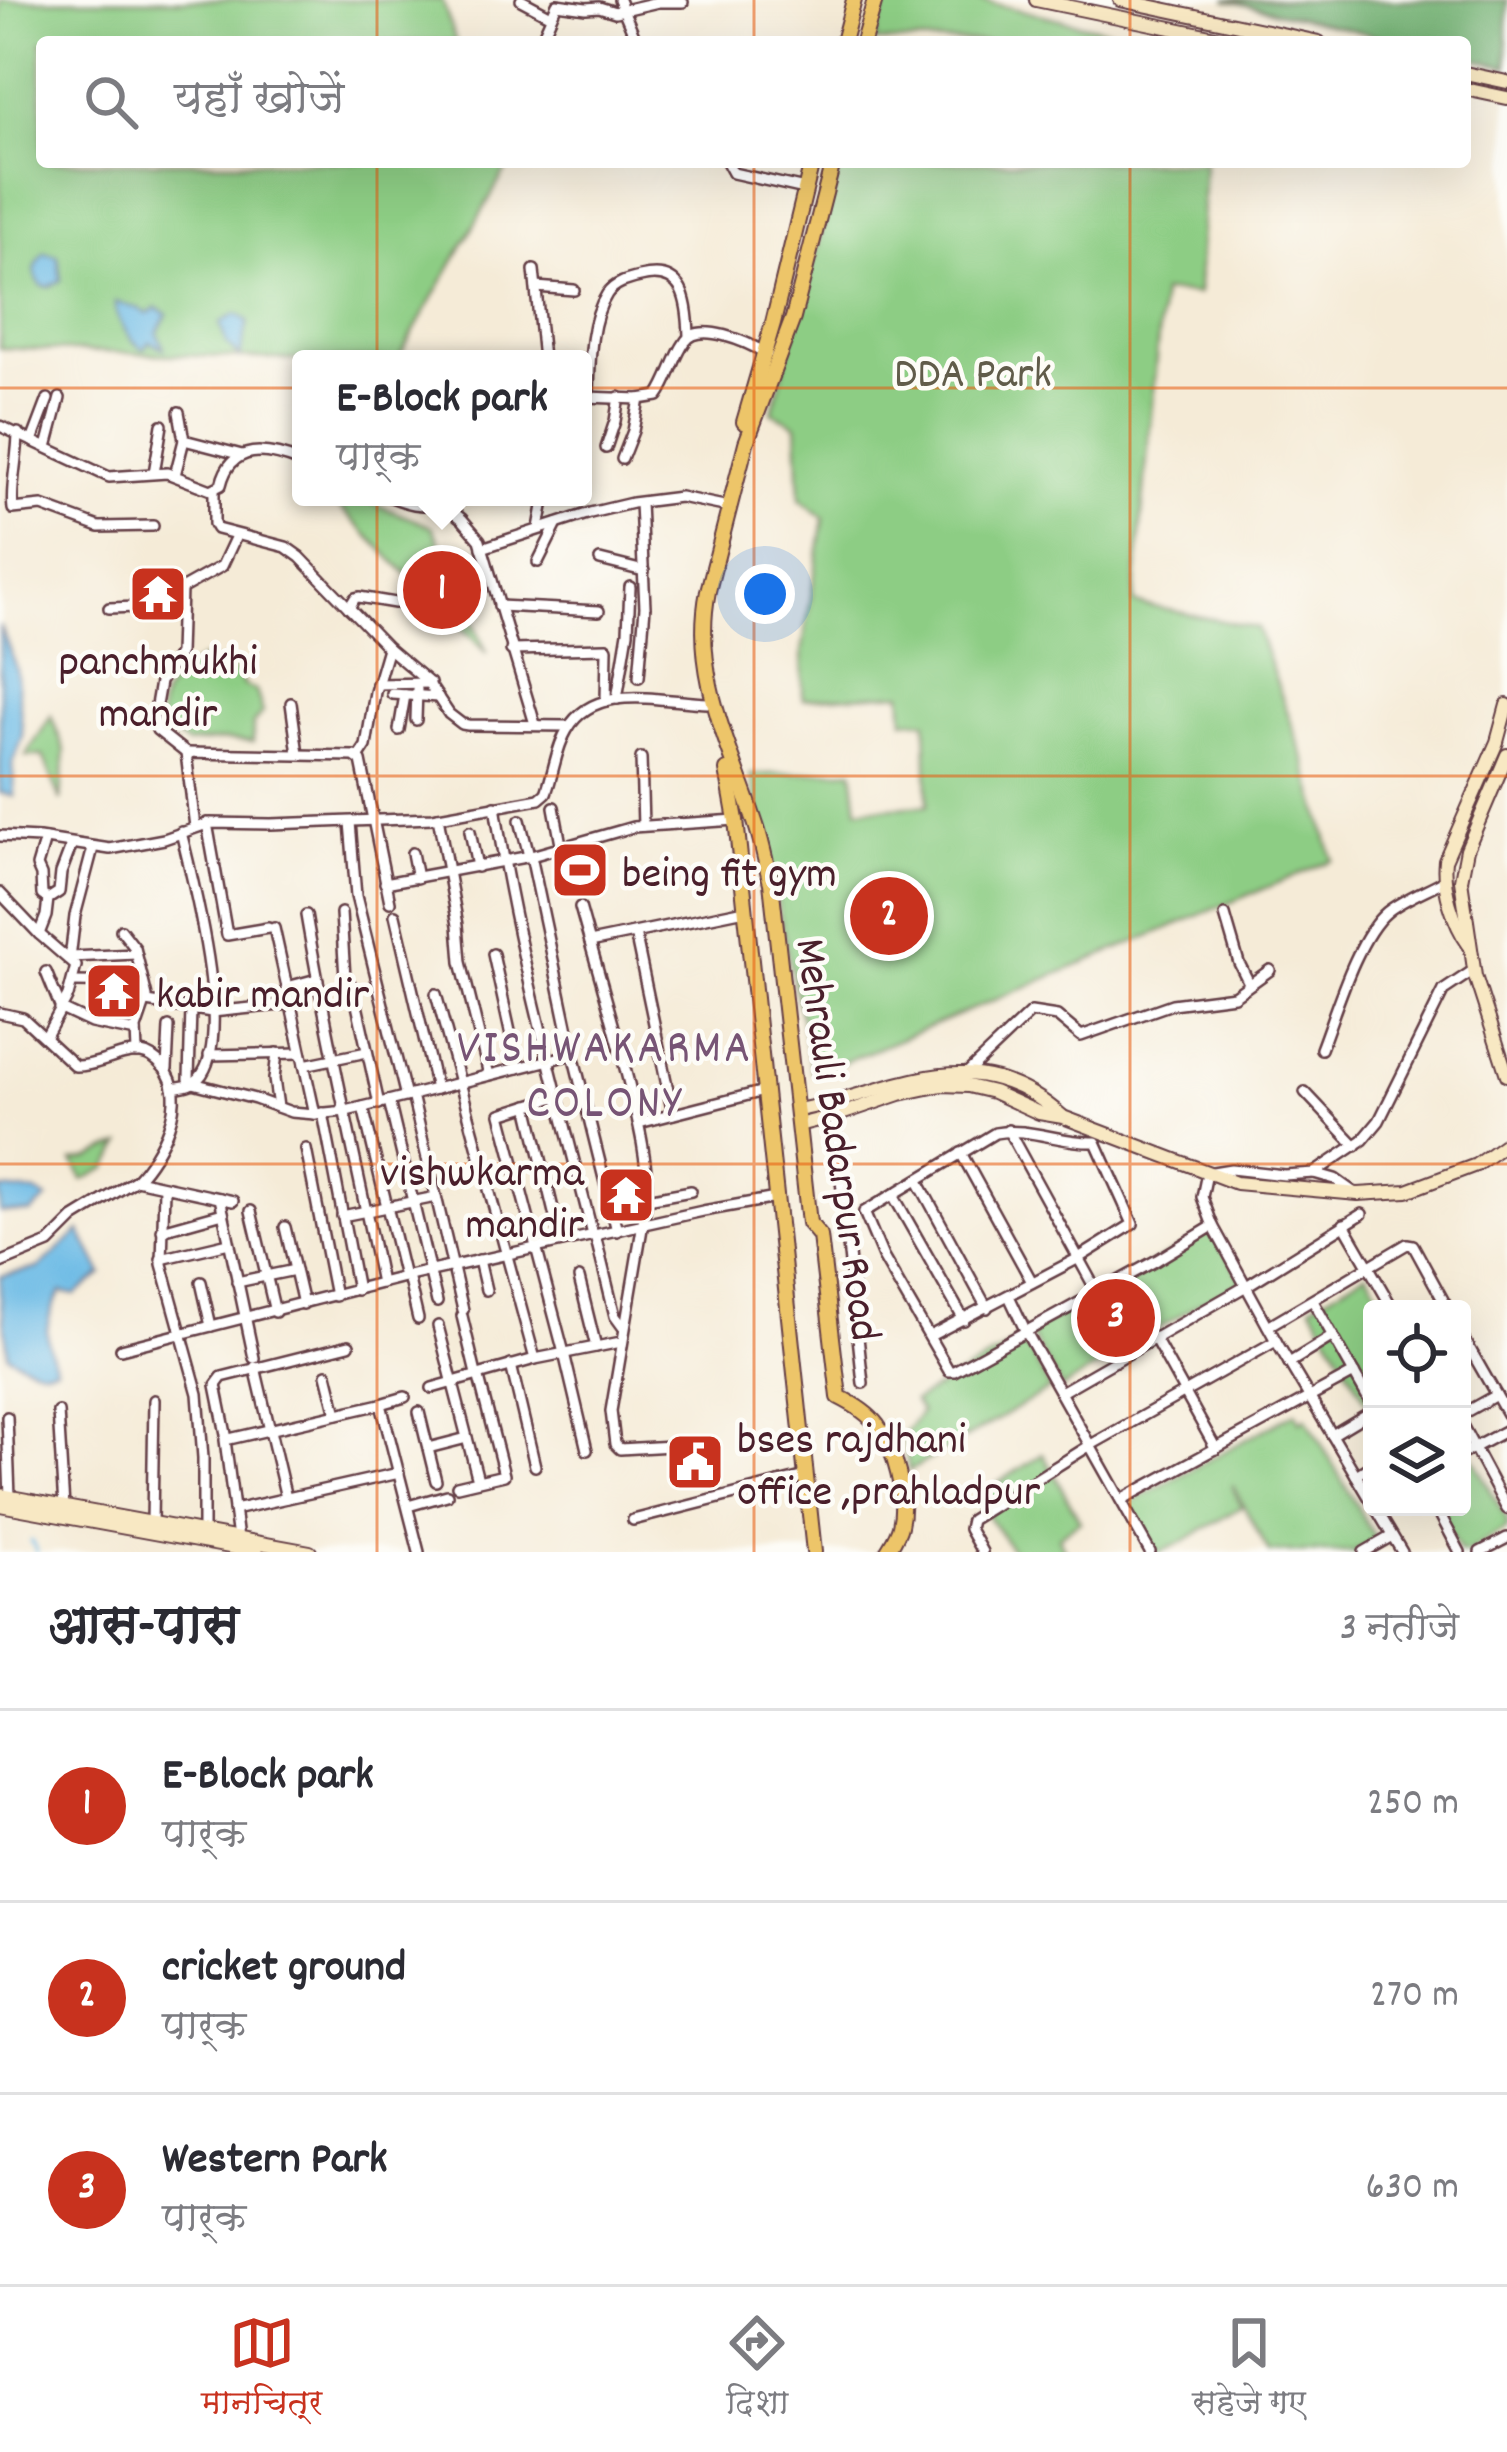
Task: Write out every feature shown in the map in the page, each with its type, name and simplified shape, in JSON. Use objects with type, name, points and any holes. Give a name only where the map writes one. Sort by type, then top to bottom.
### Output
[{"type":"main road","points":[[845,36],[854,0]]},
{"type":"main road","points":[[865,36],[875,0]]},
{"type":"main road","name":"Mehrauli Badarpur Road","points":[[811,168],[770,356],[699,597],[695,653],[740,797],[758,831],[771,884],[809,1223],[820,1236],[839,1396],[877,1424],[892,1455],[901,1491],[900,1527],[886,1552]]},
{"type":"main road","name":"Mehrauli Badarpur Road","points":[[770,356],[793,318],[831,168]]},
{"type":"main road","name":"Mehrauli Badarpur Road","points":[[725,506],[708,591],[703,650],[740,797],[736,820],[814,1552]]},
{"type":"street","points":[[520,0],[551,16]]},
{"type":"street","points":[[1036,0],[1210,36]]},
{"type":"street","points":[[1120,0],[1291,36]]},
{"type":"street","points":[[621,4],[683,2]]},
{"type":"street","points":[[543,36],[560,4],[615,12],[621,4]]},
{"type":"street","points":[[621,4],[634,36]]},
{"type":"street","points":[[1471,74],[1507,82]]},
{"type":"street","points":[[1471,90],[1507,98]]},
{"type":"street","points":[[731,168],[734,173],[806,189]]},
{"type":"street","points":[[534,270],[542,350]]},
{"type":"street","points":[[592,350],[607,294],[618,283],[655,274],[672,279],[685,297],[689,335],[661,393],[639,399],[592,397]]},
{"type":"street","points":[[536,287],[574,290]]},
{"type":"street","points":[[689,335],[711,333],[770,356]]},
{"type":"street","points":[[606,448],[619,397]]},
{"type":"street","points":[[32,441],[54,399],[47,447]]},
{"type":"street","points":[[622,458],[639,399]]},
{"type":"street","points":[[175,475],[184,437],[179,412]]},
{"type":"street","points":[[0,426],[109,477],[175,475],[214,490]]},
{"type":"street","points":[[154,473],[162,428],[242,455],[275,452],[292,459]]},
{"type":"street","points":[[13,509],[18,434]]},
{"type":"street","points":[[214,490],[230,462],[242,455]]},
{"type":"street","points":[[214,490],[217,529],[286,547],[388,648],[418,689],[416,720]]},
{"type":"street","points":[[482,548],[609,508],[680,497],[725,506]]},
{"type":"street","points":[[639,677],[644,619],[640,503]]},
{"type":"street","points":[[0,507],[42,506],[99,527],[153,526]]},
{"type":"street","points":[[451,506],[482,548],[535,724]]},
{"type":"street","points":[[539,528],[543,506]]},
{"type":"street","points":[[538,562],[557,524]]},
{"type":"street","points":[[236,536],[226,563],[183,588],[179,654],[156,690],[157,730],[186,753],[358,758]]},
{"type":"street","points":[[600,560],[644,571]]},
{"type":"street","points":[[612,700],[628,632],[630,587]]},
{"type":"street","points":[[350,608],[359,597],[395,603]]},
{"type":"street","points":[[109,608],[180,600]]},
{"type":"street","points":[[499,606],[599,611]]},
{"type":"street","points":[[358,758],[366,746],[388,648]]},
{"type":"street","points":[[511,650],[608,648],[612,700]]},
{"type":"street","points":[[377,684],[439,697],[462,724],[568,727]]},
{"type":"street","points":[[399,730],[418,689]]},
{"type":"street","points":[[392,694],[418,689],[439,697]]},
{"type":"street","points":[[0,838],[129,847],[201,825],[438,817],[543,796],[568,727],[585,712],[612,700],[633,696],[708,703]]},
{"type":"street","points":[[291,703],[298,754]]},
{"type":"street","points":[[1469,946],[1457,925],[1445,880],[1445,860],[1497,742],[1507,705]]},
{"type":"street","points":[[186,753],[227,935]]},
{"type":"street","points":[[1507,755],[1463,862],[1461,880],[1474,970],[1507,1075]]},
{"type":"street","points":[[358,758],[390,902]]},
{"type":"street","points":[[641,758],[644,826]]},
{"type":"street","points":[[495,806],[548,1060],[615,1316],[623,1327]]},
{"type":"street","points":[[554,808],[568,882]]},
{"type":"street","points":[[438,817],[461,962],[489,1076]]},
{"type":"street","points":[[520,820],[617,1231]]},
{"type":"street","points":[[386,883],[530,856],[628,828],[736,820]]},
{"type":"street","points":[[350,822],[356,896],[504,1475],[458,1486]]},
{"type":"street","points":[[470,831],[477,867]]},
{"type":"street","points":[[181,832],[205,939],[212,1012],[213,1040],[202,1074],[193,1083]]},
{"type":"street","points":[[45,838],[37,866],[42,895],[49,899]]},
{"type":"street","points":[[38,934],[49,899],[59,892],[72,844]]},
{"type":"street","points":[[71,958],[92,848]]},
{"type":"street","points":[[412,853],[417,878]]},
{"type":"street","points":[[1321,1049],[1363,944],[1377,924],[1389,910],[1445,880]]},
{"type":"street","points":[[0,893],[76,966],[74,982],[45,1038]]},
{"type":"street","points":[[580,907],[606,992],[647,1166],[647,1199],[611,1412],[615,1444],[620,1449],[672,1446]]},
{"type":"street","points":[[590,942],[745,910]]},
{"type":"street","points":[[341,913],[345,978],[353,987],[437,1302]]},
{"type":"street","points":[[306,915],[381,1283]]},
{"type":"street","points":[[395,915],[436,1089]]},
{"type":"street","points":[[1225,915],[1249,983]]},
{"type":"street","points":[[205,939],[271,928],[319,1114],[357,1290]]},
{"type":"street","points":[[122,930],[133,943],[147,1002],[136,1032],[137,1053]]},
{"type":"street","points":[[635,933],[673,1114]]},
{"type":"street","points":[[71,958],[136,954]]},
{"type":"street","points":[[493,954],[518,1068]]},
{"type":"street","points":[[968,1072],[1031,1012],[1057,1016],[1081,1036],[1166,1006],[1234,996],[1270,970]]},
{"type":"street","points":[[1314,1173],[1356,1146],[1379,1121],[1444,990],[1474,970]]},
{"type":"street","points":[[46,972],[61,1009],[91,1023],[136,1032]]},
{"type":"street","points":[[287,987],[316,979]]},
{"type":"street","points":[[74,982],[143,983]]},
{"type":"street","points":[[436,994],[535,1359]]},
{"type":"street","points":[[147,1002],[212,1012],[291,1004]]},
{"type":"street","points":[[190,1010],[188,1076],[193,1083]]},
{"type":"street","points":[[0,1013],[23,1018],[75,1066],[137,1053],[155,1059],[167,1071]]},
{"type":"street","points":[[0,1263],[49,1243],[74,1217],[136,1180],[172,1116],[169,1027]]},
{"type":"street","points":[[304,1065],[367,1052]]},
{"type":"street","points":[[277,1053],[278,1107]]},
{"type":"street","points":[[209,1054],[301,1053]]},
{"type":"street","points":[[173,1088],[193,1083],[301,1114],[319,1114],[573,1054]]},
{"type":"street","points":[[797,1118],[926,1075],[968,1072],[1017,1088],[1063,1117]]},
{"type":"street","points":[[797,1118],[834,1116],[927,1088],[957,1085],[994,1091],[1039,1113],[1063,1117],[1236,1183],[1356,1194],[1406,1191],[1504,1150]]},
{"type":"street","points":[[639,1123],[764,1091]]},
{"type":"street","points":[[1305,1092],[1356,1146]]},
{"type":"street","points":[[558,1096],[501,1114],[586,1450]]},
{"type":"street","points":[[528,1105],[560,1242]]},
{"type":"street","points":[[363,1107],[418,1319]]},
{"type":"street","points":[[834,1116],[863,1383]]},
{"type":"street","points":[[844,1211],[864,1212],[995,1133],[1008,1130],[1096,1142],[1134,1222],[1077,1259],[930,1336]]},
{"type":"street","points":[[1008,1130],[1097,1292]]},
{"type":"street","points":[[306,1149],[335,1296]]},
{"type":"street","points":[[961,1153],[1032,1282]]},
{"type":"street","points":[[1207,1173],[1232,1169],[1314,1173],[1335,1179],[1356,1194]]},
{"type":"street","points":[[1207,1173],[1202,1197],[1213,1226],[1363,1486]]},
{"type":"street","points":[[136,1180],[233,1201]]},
{"type":"street","points":[[918,1180],[987,1308]]},
{"type":"street","points":[[164,1187],[161,1259],[198,1394],[203,1532]]},
{"type":"street","points":[[647,1199],[691,1191]]},
{"type":"street","points":[[893,1195],[964,1320]]},
{"type":"street","points":[[342,1216],[436,1197]]},
{"type":"street","points":[[220,1198],[286,1498]]},
{"type":"street","points":[[121,1349],[406,1276],[776,1198]]},
{"type":"street","points":[[251,1211],[275,1312]]},
{"type":"street","points":[[864,1212],[881,1253],[952,1372],[1213,1226]]},
{"type":"street","points":[[162,1230],[223,1213]]},
{"type":"street","points":[[1061,1392],[1362,1214]]},
{"type":"street","points":[[1344,1225],[1388,1300]]},
{"type":"street","points":[[285,1226],[303,1304]]},
{"type":"street","points":[[161,1259],[230,1243]]},
{"type":"street","points":[[1268,1325],[1408,1244],[1413,1245],[1443,1300]]},
{"type":"street","points":[[479,1260],[487,1290]]},
{"type":"street","points":[[237,1282],[295,1270]]},
{"type":"street","points":[[579,1278],[596,1347]]},
{"type":"street","points":[[201,1282],[211,1326]]},
{"type":"street","points":[[1009,1296],[1150,1552]]},
{"type":"street","points":[[1313,1301],[1363,1390]]},
{"type":"street","points":[[438,1326],[478,1480]]},
{"type":"street","points":[[1289,1363],[1333,1336]]},
{"type":"street","points":[[1154,1337],[1216,1449]]},
{"type":"street","points":[[982,1552],[969,1529],[970,1520],[1089,1446],[1276,1341]]},
{"type":"street","points":[[432,1388],[535,1359],[621,1342]]},
{"type":"street","points":[[238,1539],[217,1381],[254,1363],[349,1345]]},
{"type":"street","points":[[1471,1361],[1507,1414]]},
{"type":"street","points":[[511,1366],[535,1466]]},
{"type":"street","points":[[1121,1501],[1354,1373]]},
{"type":"street","points":[[327,1374],[337,1414]]},
{"type":"street","points":[[1471,1409],[1496,1395]]},
{"type":"street","points":[[227,1439],[405,1397]]},
{"type":"street","points":[[152,1523],[154,1400]]},
{"type":"street","points":[[381,1404],[419,1552]]},
{"type":"street","points":[[58,1412],[64,1507]]},
{"type":"street","points":[[419,1412],[436,1481]]},
{"type":"street","points":[[1332,1435],[1363,1414]]},
{"type":"street","points":[[3,1499],[8,1417]]},
{"type":"street","points":[[1471,1449],[1507,1430]]},
{"type":"street","points":[[428,1448],[467,1438]]},
{"type":"street","points":[[1471,1442],[1507,1509]]},
{"type":"street","points":[[1356,1474],[1363,1470]]},
{"type":"street","points":[[234,1510],[399,1473]]},
{"type":"street","points":[[633,1520],[806,1476]]},
{"type":"street","points":[[408,1506],[447,1496]]},
{"type":"street","points":[[3,1499],[310,1552]]},
{"type":"street","points":[[3,1499],[257,1552]]},
{"type":"street","points":[[1380,1516],[1402,1552]]},
{"type":"street","points":[[1441,1516],[1460,1552]]},
{"type":"street","points":[[1364,1552],[1392,1536]]},
{"type":"street","points":[[1480,1552],[1507,1538]]},
{"type":"green space","points":[[0,0],[442,0],[454,36],[36,36],[36,168],[507,168],[403,350],[292,350],[292,360],[0,348]]},
{"type":"green space","points":[[886,0],[978,0],[1133,36],[877,36]]},
{"type":"green space","points":[[1225,0],[1507,0],[1507,67],[1471,58],[1471,36],[1377,36]]},
{"type":"green space","name":"DDA Park","points":[[839,168],[1204,168],[1198,294],[1162,292],[1134,603],[1257,628],[1305,761],[1333,860],[812,1072],[751,775],[853,770],[858,809],[928,805],[926,721],[904,720],[902,693],[803,699],[802,652],[824,518],[800,499],[797,425],[772,412]]},
{"type":"green space","points":[[338,506],[380,506],[433,527],[487,653]]},
{"type":"green space","points":[[203,658],[230,667],[245,686],[256,691],[263,712],[253,724],[253,742],[187,744],[162,727],[164,694],[176,678]]},
{"type":"green space","points":[[51,716],[65,751],[61,801],[43,756],[26,756]]},
{"type":"green space","points":[[122,1145],[107,1168],[83,1180],[73,1161]]},
{"type":"green space","points":[[1212,1230],[1243,1281],[1062,1389],[1029,1332]]},
{"type":"green space","points":[[1367,1272],[1383,1300],[1363,1300],[1363,1395],[1311,1305]]},
{"type":"green space","points":[[1023,1339],[1050,1389],[909,1471],[903,1435],[921,1412],[914,1401]]},
{"type":"green space","points":[[1296,1412],[1300,1421],[1306,1417],[1376,1540],[1353,1552],[1269,1552],[1232,1485],[1241,1507],[1156,1552],[1128,1504]]},
{"type":"green space","points":[[1043,1454],[1080,1521],[1059,1536],[1065,1552],[1013,1552],[975,1498]]},
{"type":"green space","points":[[1471,1454],[1507,1528],[1468,1552],[1460,1552],[1440,1516],[1471,1516]]},
{"type":"water","points":[[44,253],[58,256],[61,280],[49,287],[42,286],[35,274]]},
{"type":"water","points":[[115,302],[147,314],[157,308],[167,314],[157,333],[164,348],[149,342],[144,349],[134,341],[120,322]]},
{"type":"water","points":[[236,314],[248,321],[240,357],[226,343],[220,323]]},
{"type":"water","points":[[0,625],[16,668],[23,736],[13,764],[14,796],[0,793]]},
{"type":"water","points":[[0,1189],[36,1192],[47,1199],[31,1213],[0,1212]]},
{"type":"water","points":[[80,1231],[102,1274],[75,1295],[61,1292],[47,1329],[56,1367],[32,1367],[8,1355],[1,1276],[39,1268]]},
{"type":"waterway","points":[[31,1541],[37,1552]]},
{"type":"place","name":"E-Block park","points":[[442,590]]},
{"type":"place","name":"panchmukhi mandir","points":[[158,594]]},
{"type":"place","name":"being fit gym","points":[[580,870]]},
{"type":"place","name":"cricket ground","points":[[889,916]]},
{"type":"place","name":"kabir mandir","points":[[114,991]]},
{"type":"place","name":"vishwkarma mandir","points":[[626,1195]]},
{"type":"place","name":"Western Park","points":[[1116,1318]]},
{"type":"place","name":"bses rajdhani office ,prahladpur","points":[[695,1462]]},
{"type":"district","name":"VISHWAKARMA COLONY","points":[[605,1072]]}]
